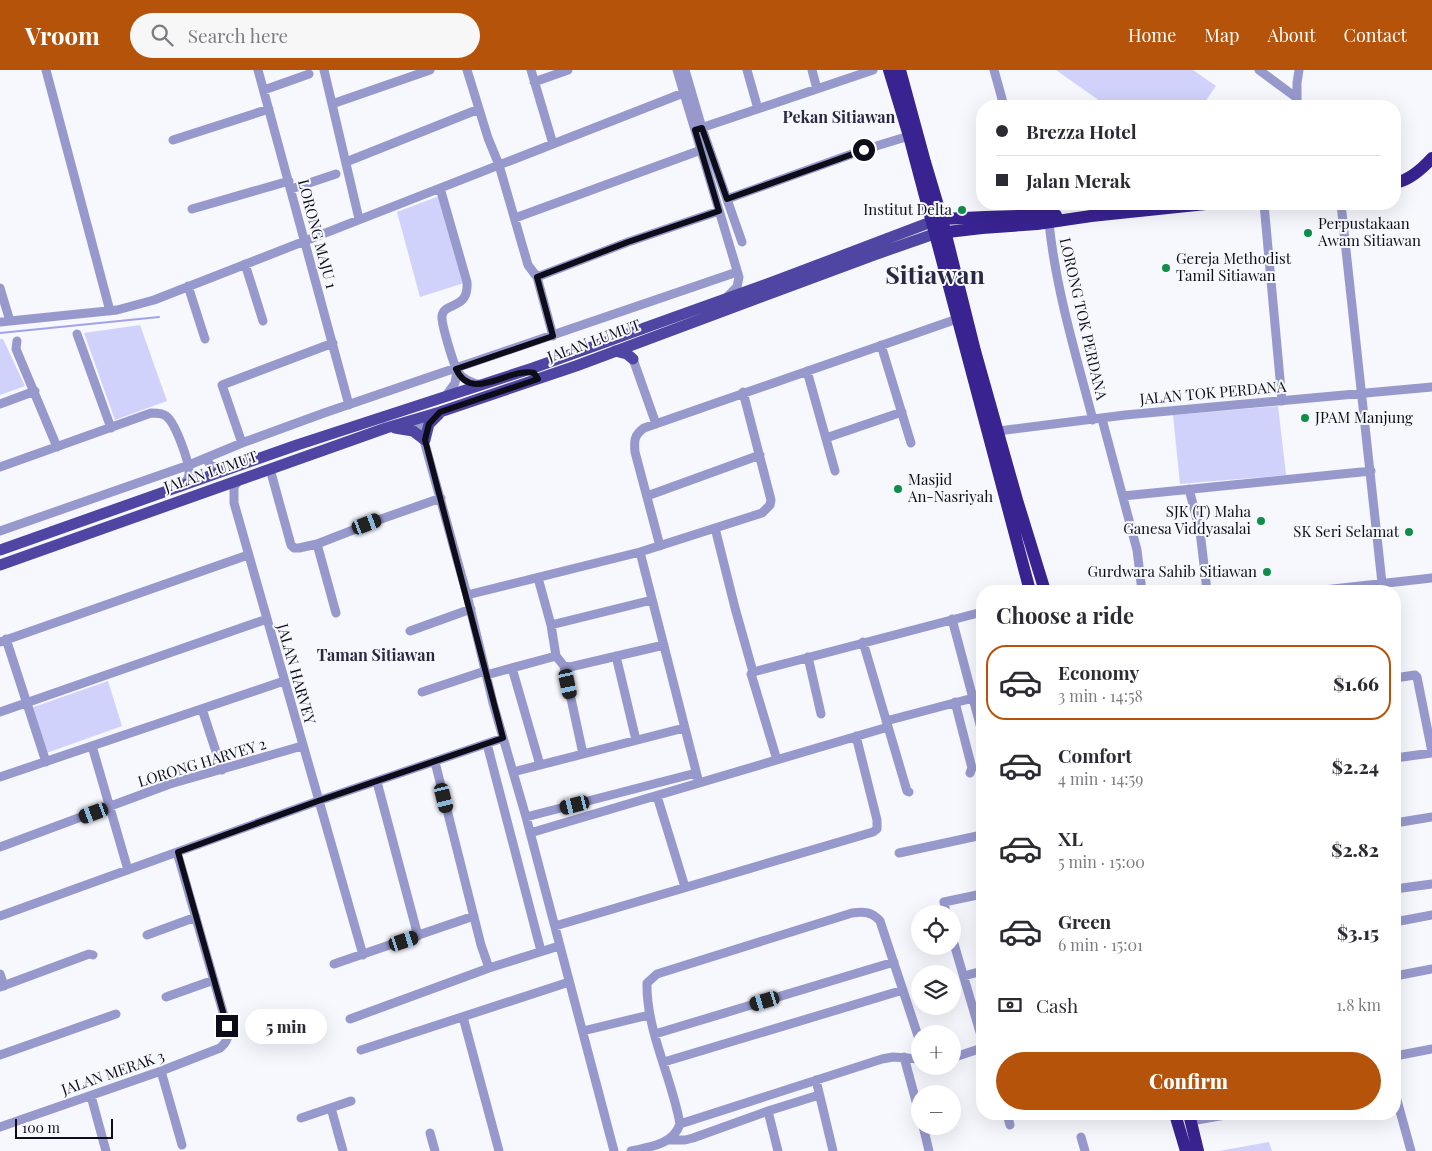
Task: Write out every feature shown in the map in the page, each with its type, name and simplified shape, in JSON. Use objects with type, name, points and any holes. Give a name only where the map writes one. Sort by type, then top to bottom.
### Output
[{"type":"highway","points":[[889,70],[938,227],[1043,585]]},
{"type":"highway","points":[[900,70],[924,162],[957,319],[1028,585]]},
{"type":"highway","points":[[1401,182],[1413,175],[1432,158]]},
{"type":"highway","name":"JALAN LUMUT","points":[[938,227],[1029,210]]},
{"type":"highway","name":"JALAN LUMUT","points":[[1042,210],[1091,216]]},
{"type":"highway","name":"JALAN LUMUT","points":[[938,227],[1049,223],[1148,210]]},
{"type":"highway","points":[[1017,500],[1035,585]]},
{"type":"highway","points":[[1177,1120],[1186,1151]]},
{"type":"highway","points":[[1189,1120],[1188,1125],[1191,1151]]},
{"type":"highway","points":[[1191,1120],[1198,1151]]},
{"type":"main road","name":"JALAN LUMUT","points":[[0,550],[393,413],[514,374],[726,298],[938,227]]},
{"type":"main road","name":"JALAN LUMUT","points":[[0,565],[386,428],[440,412],[576,366],[938,227]]},
{"type":"main road","points":[[633,360],[634,349],[640,342]]},
{"type":"main road","points":[[615,351],[627,354],[633,360]]},
{"type":"main road","points":[[553,360],[562,367],[576,366]]},
{"type":"main road","points":[[514,374],[530,372],[534,373],[538,379]]},
{"type":"main road","points":[[393,413],[408,413],[418,419],[425,407],[440,398]]},
{"type":"main road","points":[[386,428],[407,429],[425,440],[429,424],[440,412]]},
{"type":"street","points":[[46,70],[110,311]]},
{"type":"street","name":"LORONG MAJU 1","points":[[258,70],[349,405]]},
{"type":"street","points":[[324,70],[359,219]]},
{"type":"street","points":[[332,104],[430,70]]},
{"type":"street","points":[[467,70],[488,138],[499,165],[528,265],[537,277],[553,336]]},
{"type":"street","points":[[531,70],[553,144]]},
{"type":"street","points":[[534,82],[568,70]]},
{"type":"street","points":[[677,70],[687,91],[698,129],[727,199],[742,242]]},
{"type":"street","points":[[685,70],[687,91]]},
{"type":"street","points":[[746,70],[758,109]]},
{"type":"street","points":[[812,70],[817,89]]},
{"type":"street","points":[[698,129],[873,70]]},
{"type":"street","points":[[994,70],[1002,100]]},
{"type":"street","points":[[1259,70],[1295,100]]},
{"type":"street","points":[[1297,100],[1299,70]]},
{"type":"street","points":[[264,90],[309,74]]},
{"type":"street","points":[[0,322],[110,311],[154,300],[687,91]]},
{"type":"street","points":[[173,140],[269,109]]},
{"type":"street","points":[[346,162],[479,110]]},
{"type":"street","points":[[698,129],[701,150],[740,277],[737,288],[726,298]]},
{"type":"street","points":[[727,199],[909,136]]},
{"type":"street","points":[[515,218],[701,150]]},
{"type":"street","points":[[192,210],[336,174]]},
{"type":"street","points":[[440,188],[467,282],[466,296],[462,301],[445,310],[442,315],[446,338],[457,370],[467,380],[481,385]]},
{"type":"street","points":[[1265,210],[1282,401]]},
{"type":"street","points":[[1342,210],[1382,583]]},
{"type":"street","points":[[537,277],[628,242],[719,211]]},
{"type":"street","name":"LORONG TOK PERDANA","points":[[1049,223],[1059,286],[1097,420],[1123,496],[1137,550],[1141,585]]},
{"type":"street","points":[[245,264],[263,321]]},
{"type":"street","points":[[0,531],[189,465],[349,405],[457,370],[737,272]]},
{"type":"street","points":[[188,286],[205,339]]},
{"type":"street","points":[[0,288],[10,321]]},
{"type":"street","points":[[660,546],[635,452],[634,440],[639,431],[743,392],[957,319]]},
{"type":"street","points":[[77,334],[111,428]]},
{"type":"street","points":[[16,341],[16,349],[57,447]]},
{"type":"street","points":[[242,444],[222,385],[333,344]]},
{"type":"street","points":[[881,345],[911,443]]},
{"type":"street","points":[[633,360],[656,424]]},
{"type":"street","points":[[440,398],[454,383],[457,370]]},
{"type":"street","points":[[807,371],[835,471]]},
{"type":"street","name":"JALAN TOK PERDANA","points":[[998,431],[1097,420],[1124,415],[1432,387]]},
{"type":"street","points":[[0,404],[35,391]]},
{"type":"street","points":[[467,595],[640,552],[762,513],[770,505],[771,500],[743,392]]},
{"type":"street","points":[[826,438],[902,412]]},
{"type":"street","points":[[0,467],[151,413],[167,416],[179,437],[189,465],[189,477],[181,487]]},
{"type":"street","points":[[418,419],[467,595],[485,673],[526,817],[559,946],[584,1031],[614,1151]]},
{"type":"street","points":[[647,496],[760,455]]},
{"type":"street","points":[[206,458],[210,465],[225,471]]},
{"type":"street","points":[[270,469],[291,544],[294,548],[316,544],[440,498]]},
{"type":"street","points":[[1123,496],[1370,471]]},
{"type":"street","points":[[234,503],[234,487],[239,479]]},
{"type":"street","points":[[216,487],[226,492],[234,503]]},
{"type":"street","points":[[1189,489],[1200,531],[1206,585]]},
{"type":"street","name":"JALAN HARVEY","points":[[234,503],[363,955]]},
{"type":"street","points":[[715,528],[753,672],[751,674],[752,678],[777,760]]},
{"type":"street","points":[[316,544],[336,613]]},
{"type":"street","points":[[640,552],[699,783]]},
{"type":"street","points":[[46,762],[27,702],[3,641],[248,555]]},
{"type":"street","points":[[538,578],[551,625],[556,656],[564,666],[583,754]]},
{"type":"street","points":[[1365,585],[1432,578]]},
{"type":"street","points":[[551,625],[652,600]]},
{"type":"street","points":[[410,631],[471,610]]},
{"type":"street","points":[[753,672],[976,613]]},
{"type":"street","points":[[0,712],[266,619]]},
{"type":"street","points":[[952,619],[976,709]]},
{"type":"street","points":[[862,642],[907,791],[910,792]]},
{"type":"street","points":[[564,666],[570,667],[664,645]]},
{"type":"street","points":[[422,692],[485,673],[556,656]]},
{"type":"street","points":[[616,656],[636,740]]},
{"type":"street","points":[[808,657],[821,714]]},
{"type":"street","points":[[512,668],[540,765]]},
{"type":"street","points":[[1401,677],[1415,675],[1417,677],[1432,752],[1401,757]]},
{"type":"street","points":[[0,777],[284,682]]},
{"type":"street","points":[[530,833],[856,736],[887,724],[973,698]]},
{"type":"street","points":[[955,702],[972,768],[970,773]]},
{"type":"street","points":[[202,709],[222,770]]},
{"type":"street","points":[[513,772],[684,728]]},
{"type":"street","points":[[555,926],[873,832],[877,829],[877,820],[856,736]]},
{"type":"street","points":[[0,916],[318,801],[503,738]]},
{"type":"street","points":[[487,744],[541,951]]},
{"type":"street","points":[[92,746],[128,870]]},
{"type":"street","name":"LORONG HARVEY 2","points":[[0,847],[170,784],[302,746]]},
{"type":"street","points":[[435,762],[489,968]]},
{"type":"street","points":[[526,817],[696,773]]},
{"type":"street","points":[[377,782],[418,936]]},
{"type":"street","points":[[657,796],[685,887]]},
{"type":"street","points":[[1401,822],[1432,816]]},
{"type":"street","points":[[899,853],[976,836]]},
{"type":"street","points":[[166,997],[214,980],[178,852]]},
{"type":"street","points":[[1401,888],[1432,884]]},
{"type":"street","points":[[944,905],[944,902],[976,895]]},
{"type":"street","points":[[667,1140],[677,1132],[680,1124],[664,1062],[649,1015],[647,983],[657,974],[862,911],[875,915],[880,921],[914,1025]]},
{"type":"street","points":[[1401,921],[1432,915]]},
{"type":"street","points":[[334,964],[474,916]]},
{"type":"street","points":[[147,935],[196,917]]},
{"type":"street","points":[[350,1019],[489,968],[559,946]]},
{"type":"street","points":[[0,974],[2,986],[93,954]]},
{"type":"street","points":[[958,955],[976,1018]]},
{"type":"street","points":[[655,1034],[894,962]]},
{"type":"street","points":[[1401,975],[1432,969]]},
{"type":"street","points":[[964,976],[976,973]]},
{"type":"street","name":"JALAN MERAK 3","points":[[0,1127],[161,1071],[220,1048],[229,1037],[214,980]]},
{"type":"street","points":[[361,1050],[569,982]]},
{"type":"street","points":[[664,1062],[903,990]]},
{"type":"street","points":[[0,1055],[116,1014]]},
{"type":"street","points":[[584,1031],[649,1015]]},
{"type":"street","points":[[463,1017],[499,1151]]},
{"type":"street","points":[[1401,1055],[1432,1048]]},
{"type":"street","points":[[961,1055],[976,1050]]},
{"type":"street","points":[[904,1057],[912,1085]]},
{"type":"street","points":[[680,1124],[882,1059],[911,1057]]},
{"type":"street","points":[[161,1071],[182,1145]]},
{"type":"street","points":[[816,1080],[833,1151]]},
{"type":"street","points":[[91,1096],[106,1151]]},
{"type":"street","points":[[631,1151],[667,1140],[693,1138],[768,1111],[819,1096]]},
{"type":"street","points":[[301,1118],[351,1101]]},
{"type":"street","points":[[331,1108],[344,1151]]},
{"type":"street","points":[[768,1111],[778,1151]]},
{"type":"street","points":[[1401,1115],[1411,1151]]},
{"type":"street","points":[[1009,1120],[1010,1125]]},
{"type":"street","points":[[430,1132],[435,1151]]},
{"type":"street","points":[[925,1135],[929,1151]]},
{"type":"street","points":[[1081,1137],[1085,1151]]},
{"type":"shaded area","points":[[1056,70],[1193,70],[1216,86],[1206,100],[1098,100]]},
{"type":"shaded area","points":[[442,195],[467,282],[420,297],[397,212]]},
{"type":"shaded area","points":[[140,325],[167,401],[115,420],[84,333]]},
{"type":"shaded area","points":[[0,339],[3,339],[25,386],[0,395]]},
{"type":"shaded area","points":[[1278,406],[1286,475],[1180,484],[1173,415]]},
{"type":"shaded area","points":[[108,681],[122,726],[41,755],[28,709]]},
{"type":"shaded area","points":[[1269,1142],[1272,1151],[1219,1151]]},
{"type":"waterway","points":[[0,333],[159,317]]},
{"type":"place","name":"Institut Delta","points":[[962,210]]},
{"type":"place","name":"Perpustakaan Awam Sitiawan","points":[[1308,233]]},
{"type":"place","name":"Gereja Methodist Tamil Sitiawan","points":[[1166,268]]},
{"type":"place","name":"JPAM Manjung","points":[[1305,418]]},
{"type":"place","name":"Masjid An-Nasriyah","points":[[898,489]]},
{"type":"place","name":"SJK (T) Maha Ganesa Viddyasalai","points":[[1261,521]]},
{"type":"place","name":"SK Seri Selamat","points":[[1409,532]]},
{"type":"place","name":"Gurdwara Sahib Sitiawan","points":[[1267,572]]},
{"type":"district","name":"Pekan Sitiawan","points":[[839,117]]},
{"type":"district","name":"Sitiawan","points":[[935,275]]},
{"type":"district","name":"Taman Sitiawan","points":[[376,655]]},
{"type":"route","points":[[227,1026],[178,852],[318,801],[503,738],[486,675],[479,640],[425,440],[429,424],[440,412],[538,379],[534,373],[522,372],[481,385],[467,380],[456,369],[553,336],[537,277],[628,242],[719,211],[695,130],[702,128],[727,199],[864,150]]}]
